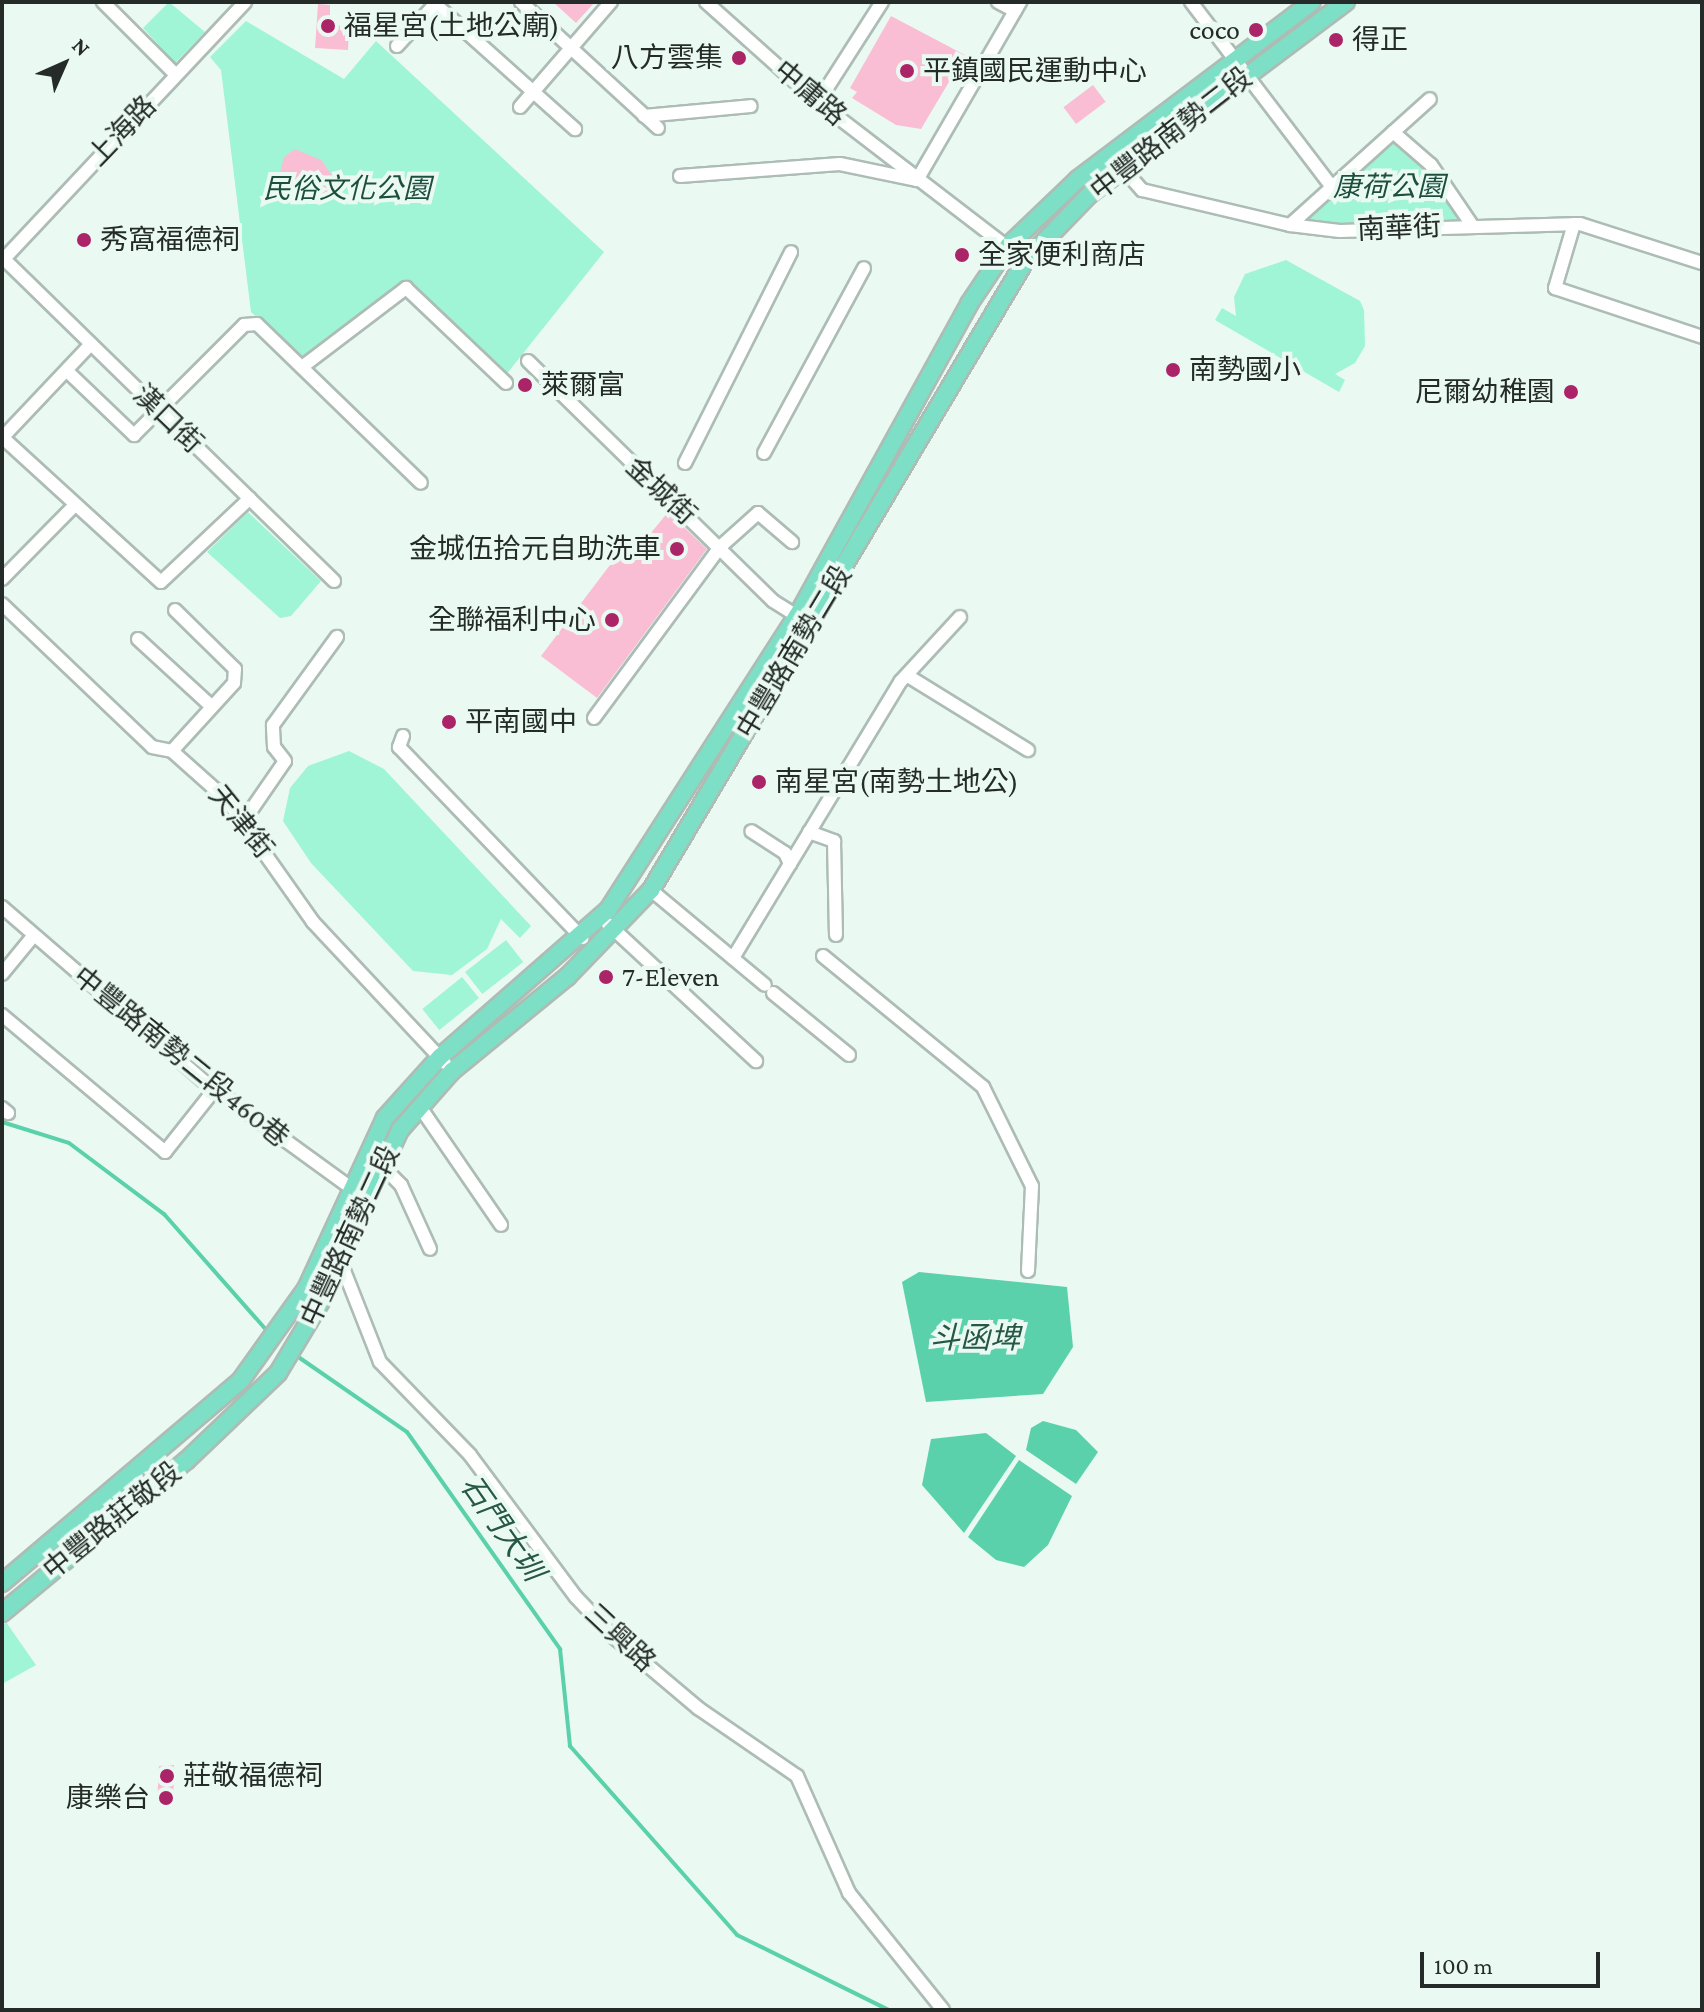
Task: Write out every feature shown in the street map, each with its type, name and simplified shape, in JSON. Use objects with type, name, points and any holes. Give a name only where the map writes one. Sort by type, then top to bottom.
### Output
[{"type":"main road","name":"中豐路南勢二段","points":[[190,1426],[265,1352],[278,1332],[330,1235],[385,1118],[440,1057],[582,938],[657,842],[797,616],[969,304],[1008,246],[1111,155],[1312,2]]},
{"type":"main road","name":"中豐路南勢二段","points":[[222,1429],[286,1363],[296,1347],[340,1259],[380,1164],[420,1107],[452,1071],[616,931],[651,890],[1025,261],[1120,171],[1346,2]]},
{"type":"main road","name":"中豐路莊敬段","points":[[2,1583],[190,1426]]},
{"type":"main road","name":"中豐路莊敬段","points":[[2,1613],[222,1429]]},
{"type":"street","points":[[103,2],[176,75]]},
{"type":"street","name":"上海路","points":[[3,259],[245,2]]},
{"type":"street","points":[[521,2],[658,128]]},
{"type":"street","points":[[520,107],[611,2]]},
{"type":"street","name":"中庸路","points":[[706,2],[818,102],[1025,261]]},
{"type":"street","points":[[818,102],[882,2]]},
{"type":"street","points":[[917,180],[1017,6],[998,2]]},
{"type":"street","points":[[1191,2],[1233,63],[1332,187]]},
{"type":"street","points":[[397,46],[436,3],[575,129]]},
{"type":"street","points":[[1290,225],[1430,99]]},
{"type":"street","points":[[644,116],[751,106]]},
{"type":"street","points":[[1393,132],[1431,165],[1472,225]]},
{"type":"street","name":"南華街","points":[[1111,155],[1120,171],[1142,190],[1290,225],[1340,231],[1574,224],[1702,263]]},
{"type":"street","name":"中庸路","points":[[680,176],[779,173],[818,164],[917,180]]},
{"type":"street","points":[[1574,224],[1555,288],[1702,337]]},
{"type":"street","points":[[685,463],[791,252]]},
{"type":"street","name":"漢口街","points":[[3,259],[334,581]]},
{"type":"street","points":[[764,453],[864,268]]},
{"type":"street","points":[[302,367],[406,288],[506,383]]},
{"type":"street","points":[[67,371],[134,435],[162,413],[244,325],[257,324],[421,483]]},
{"type":"street","points":[[91,344],[2,437],[74,506],[161,582],[250,498]]},
{"type":"street","name":"金城街","points":[[528,361],[720,547],[797,616]]},
{"type":"street","points":[[2,579],[74,506]]},
{"type":"street","points":[[594,718],[720,547],[758,513],[792,542]]},
{"type":"street","name":"天津街","points":[[2,604],[152,747],[172,751],[245,819],[313,922],[452,1071]]},
{"type":"street","points":[[172,751],[210,705],[234,683],[235,669],[175,610]]},
{"type":"street","points":[[733,958],[908,676],[960,617]]},
{"type":"street","points":[[245,819],[285,761],[274,747],[273,725],[337,637]]},
{"type":"street","points":[[138,639],[210,705]]},
{"type":"street","points":[[908,676],[1028,750]]},
{"type":"street","points":[[403,736],[399,747],[582,938]]},
{"type":"street","points":[[751,831],[785,853],[790,864]]},
{"type":"street","points":[[809,832],[834,841],[836,935]]},
{"type":"street","points":[[651,890],[849,1055]]},
{"type":"street","name":"中豐路南勢二段460巷","points":[[2,907],[215,1089],[349,1190],[366,1199]]},
{"type":"street","points":[[601,917],[756,1061]]},
{"type":"street","points":[[2,974],[34,935]]},
{"type":"street","points":[[823,956],[879,1005],[983,1087],[1032,1186],[1028,1271]]},
{"type":"street","points":[[2,1015],[165,1152],[215,1089]]},
{"type":"street","points":[[420,1107],[501,1225]]},
{"type":"street","points":[[380,1164],[401,1185],[430,1249]]},
{"type":"street","name":"三興路","points":[[330,1235],[380,1362],[470,1455],[576,1597],[615,1638],[698,1708],[797,1776],[849,1893],[943,2010]]},
{"type":"green space","points":[[169,2],[205,32],[175,63],[143,28]]},
{"type":"green space","name":"民俗文化公園","points":[[246,21],[344,79],[376,41],[604,252],[505,376],[406,281],[301,359],[251,312],[221,70],[210,57]]},
{"type":"green space","name":"康荷公園","points":[[1393,132],[1472,225],[1290,225]]},
{"type":"green space","points":[[1286,260],[1360,301],[1364,310],[1365,346],[1355,363],[1335,374],[1345,380],[1339,392],[1215,320],[1222,308],[1236,316],[1234,297],[1245,274]]},
{"type":"green space","points":[[248,512],[321,581],[291,616],[280,618],[207,552]]},
{"type":"green space","points":[[349,751],[384,769],[531,926],[520,938],[501,919],[487,949],[452,975],[413,971],[311,863],[283,821],[290,788],[308,766]]},
{"type":"green space","points":[[506,940],[523,962],[482,994],[465,972]]},
{"type":"green space","points":[[462,977],[479,998],[439,1030],[422,1009]]},
{"type":"green space","points":[[6,1622],[36,1665],[2,1684],[2,1626]]},
{"type":"water","name":"斗函埤","points":[[919,1272],[1067,1287],[1073,1347],[1043,1394],[926,1402],[902,1282]]},
{"type":"water","name":"斗函埤","points":[[1043,1421],[1076,1430],[1098,1452],[1076,1484],[1026,1450],[1031,1428]]},
{"type":"water","points":[[986,1433],[1016,1456],[964,1533],[922,1485],[931,1439]]},
{"type":"water","points":[[1019,1460],[1072,1496],[1048,1545],[1024,1567],[996,1560],[968,1537]]},
{"type":"building","points":[[553,2],[595,2],[576,23]]},
{"type":"building","name":"福星宮(土地公廟)","points":[[318,4],[330,5],[330,20],[349,31],[348,50],[315,48]]},
{"type":"building","name":"平鎮國民運動中心","points":[[891,16],[965,55],[921,129],[896,125],[852,98],[857,92],[850,88]]},
{"type":"building","points":[[1093,85],[1106,102],[1076,124],[1063,107]]},
{"type":"building","points":[[295,149],[321,160],[339,185],[337,197],[295,191],[279,176],[284,157]]},
{"type":"building","name":"全聯福利中心","points":[[668,512],[707,549],[597,698],[541,656],[613,561],[601,551],[615,533],[637,550]]},
{"type":"building","points":[[174,1765],[173,1807],[157,1804],[159,1766]]},
{"type":"waterway","name":"石門大圳","points":[[2,1122],[69,1143],[164,1214],[269,1333]]},
{"type":"waterway","name":"石門大圳","points":[[294,1354],[407,1432],[560,1649],[570,1746],[737,1935],[889,2010]]},
{"type":"place","name":"福星宮(土地公廟)","points":[[328,26]]},
{"type":"place","name":"coco","points":[[1256,30]]},
{"type":"place","name":"得正","points":[[1336,40]]},
{"type":"place","name":"八方雲集","points":[[739,58]]},
{"type":"place","name":"平鎮國民運動中心","points":[[907,71]]},
{"type":"place","name":"秀窩福德祠","points":[[84,240]]},
{"type":"place","name":"全家便利商店","points":[[962,255]]},
{"type":"place","name":"南勢國小","points":[[1173,370]]},
{"type":"place","name":"萊爾富","points":[[525,385]]},
{"type":"place","name":"尼爾幼稚園","points":[[1571,392]]},
{"type":"place","name":"金城伍拾元自助洗車","points":[[677,549]]},
{"type":"place","name":"全聯福利中心","points":[[612,620]]},
{"type":"place","name":"平南國中","points":[[449,722]]},
{"type":"place","name":"南星宮(南勢土地公)","points":[[759,782]]},
{"type":"place","name":"7-Eleven","points":[[606,977]]},
{"type":"place","name":"莊敬福德祠","points":[[167,1776]]},
{"type":"place","name":"康樂台","points":[[166,1798]]}]
